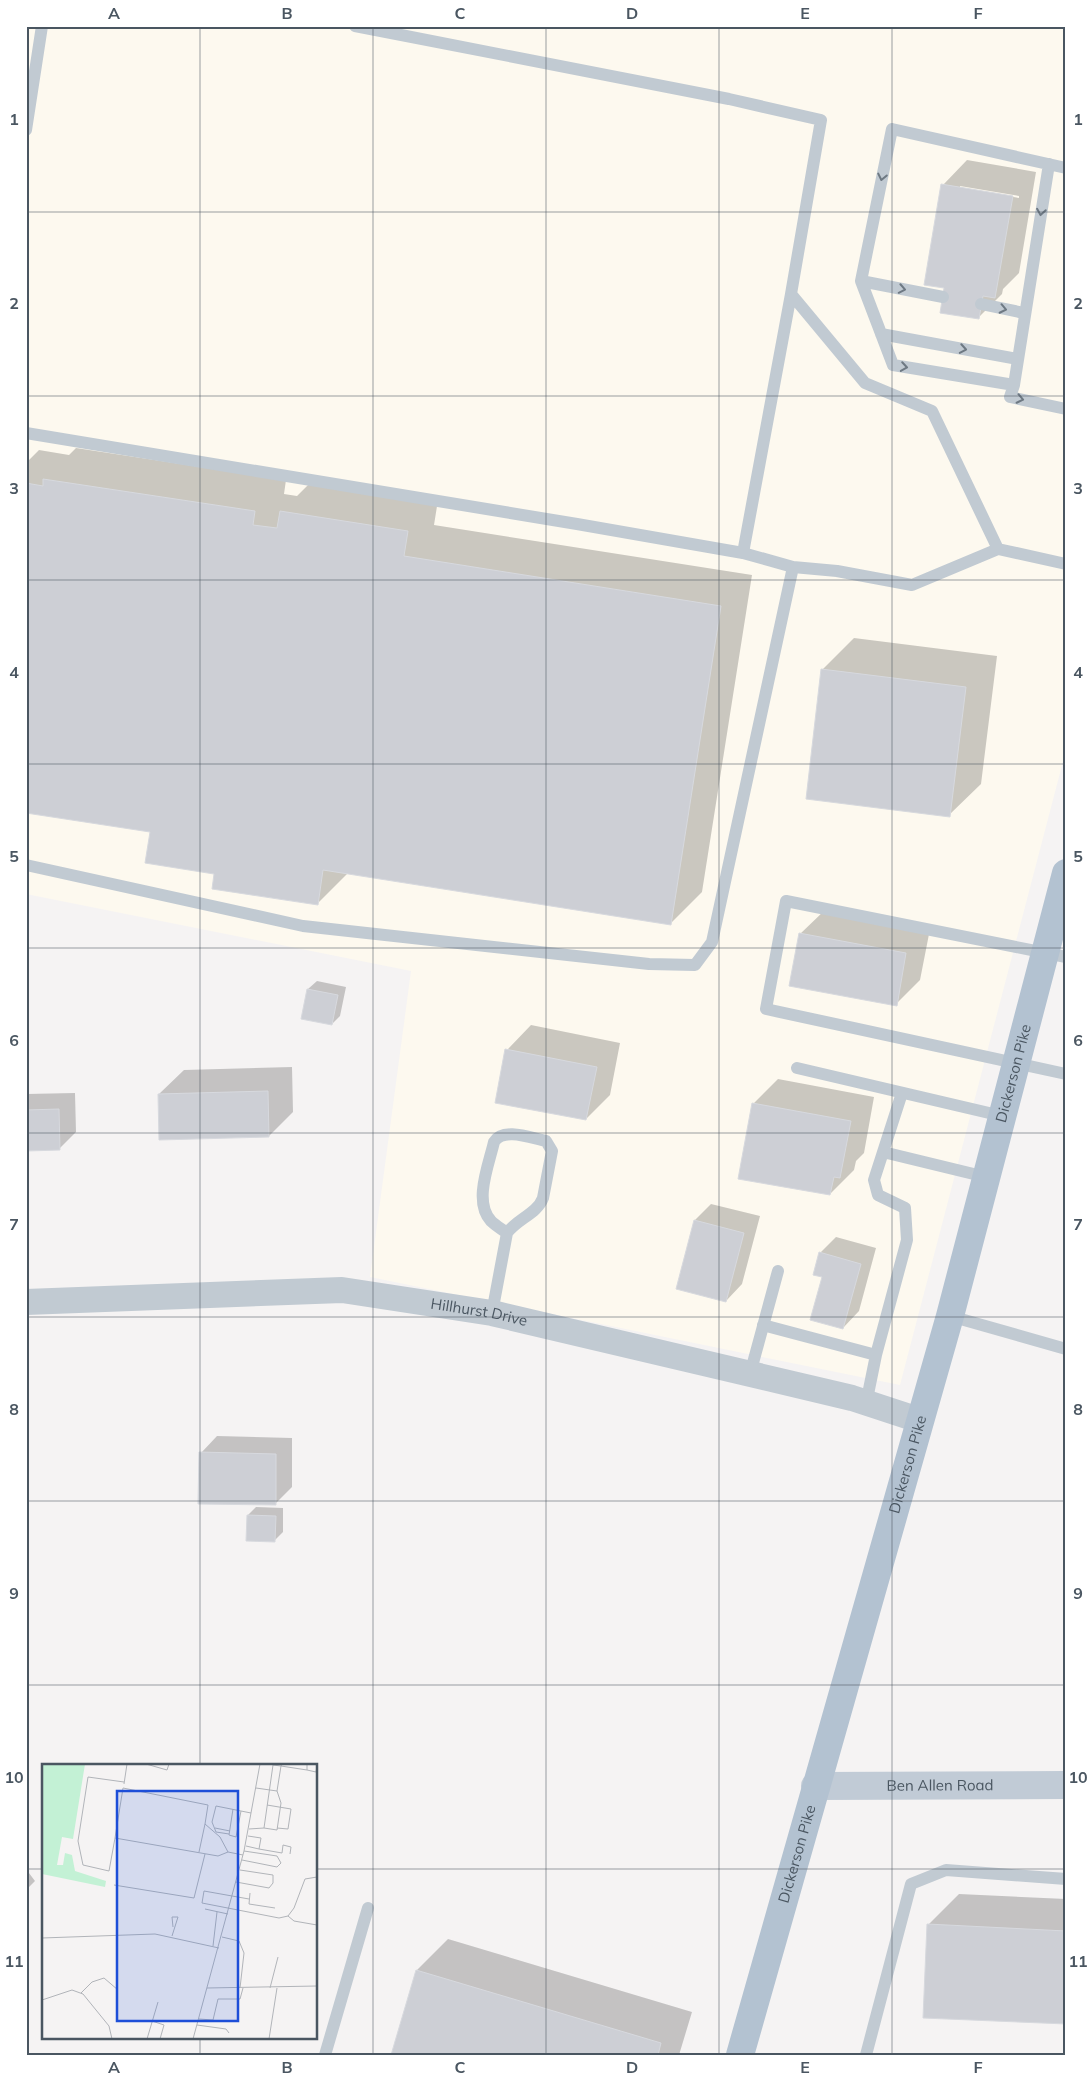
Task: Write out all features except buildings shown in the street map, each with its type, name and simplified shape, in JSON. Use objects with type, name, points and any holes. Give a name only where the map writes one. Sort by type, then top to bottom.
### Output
[{"type":"main road","name":"Dickerson Pike","points":[[740,2055],[950,1316],[1016,1064],[1055,955],[1066,873]]},
{"type":"street","name":"Hillhurst Drive","points":[[26,1302],[342,1290],[492,1313],[750,1374],[866,1404],[919,1420]]},
{"type":"street","name":"Ben Allen Road","points":[[815,1786],[1066,1785]]},
{"type":"lane","points":[[26,130],[42,26]]},
{"type":"lane","points":[[355,26],[729,99],[821,120],[743,553]]},
{"type":"lane","points":[[1014,385],[893,365],[861,281],[892,129],[1066,168]]},
{"type":"lane","points":[[1049,164],[1014,385],[1010,397],[1066,409]]},
{"type":"lane","points":[[861,281],[943,297]]},
{"type":"lane","points":[[791,294],[865,382],[932,411],[998,549]]},
{"type":"lane","points":[[981,304],[1024,313]]},
{"type":"lane","points":[[881,334],[1018,359]]},
{"type":"lane","points":[[26,433],[340,484],[743,553],[793,567],[837,571],[912,585],[998,549],[1066,564]]},
{"type":"lane","points":[[26,865],[303,926],[649,964],[695,965],[712,942],[793,567]]},
{"type":"lane","points":[[1055,955],[786,901],[766,1009],[1066,1074]]},
{"type":"lane","points":[[797,1068],[1002,1116]]},
{"type":"lane","points":[[866,1404],[876,1355],[907,1240],[905,1208],[878,1196],[874,1180],[902,1093]]},
{"type":"lane","points":[[492,1313],[507,1233],[512,1226],[540,1204],[552,1151],[546,1141],[505,1134],[496,1137],[483,1188],[483,1203],[491,1220],[507,1233]]},
{"type":"lane","points":[[883,1152],[986,1177]]},
{"type":"lane","points":[[750,1374],[778,1271]]},
{"type":"lane","points":[[950,1316],[1066,1349]]},
{"type":"lane","points":[[763,1325],[876,1355]]},
{"type":"lane","points":[[866,2055],[911,1884],[946,1870],[1066,1879]]},
{"type":"lane","points":[[325,2055],[368,1908]]},
{"type":"shaded area","points":[[26,26],[1066,26],[1066,750],[900,1385],[370,1277],[411,971],[26,894]]}]
